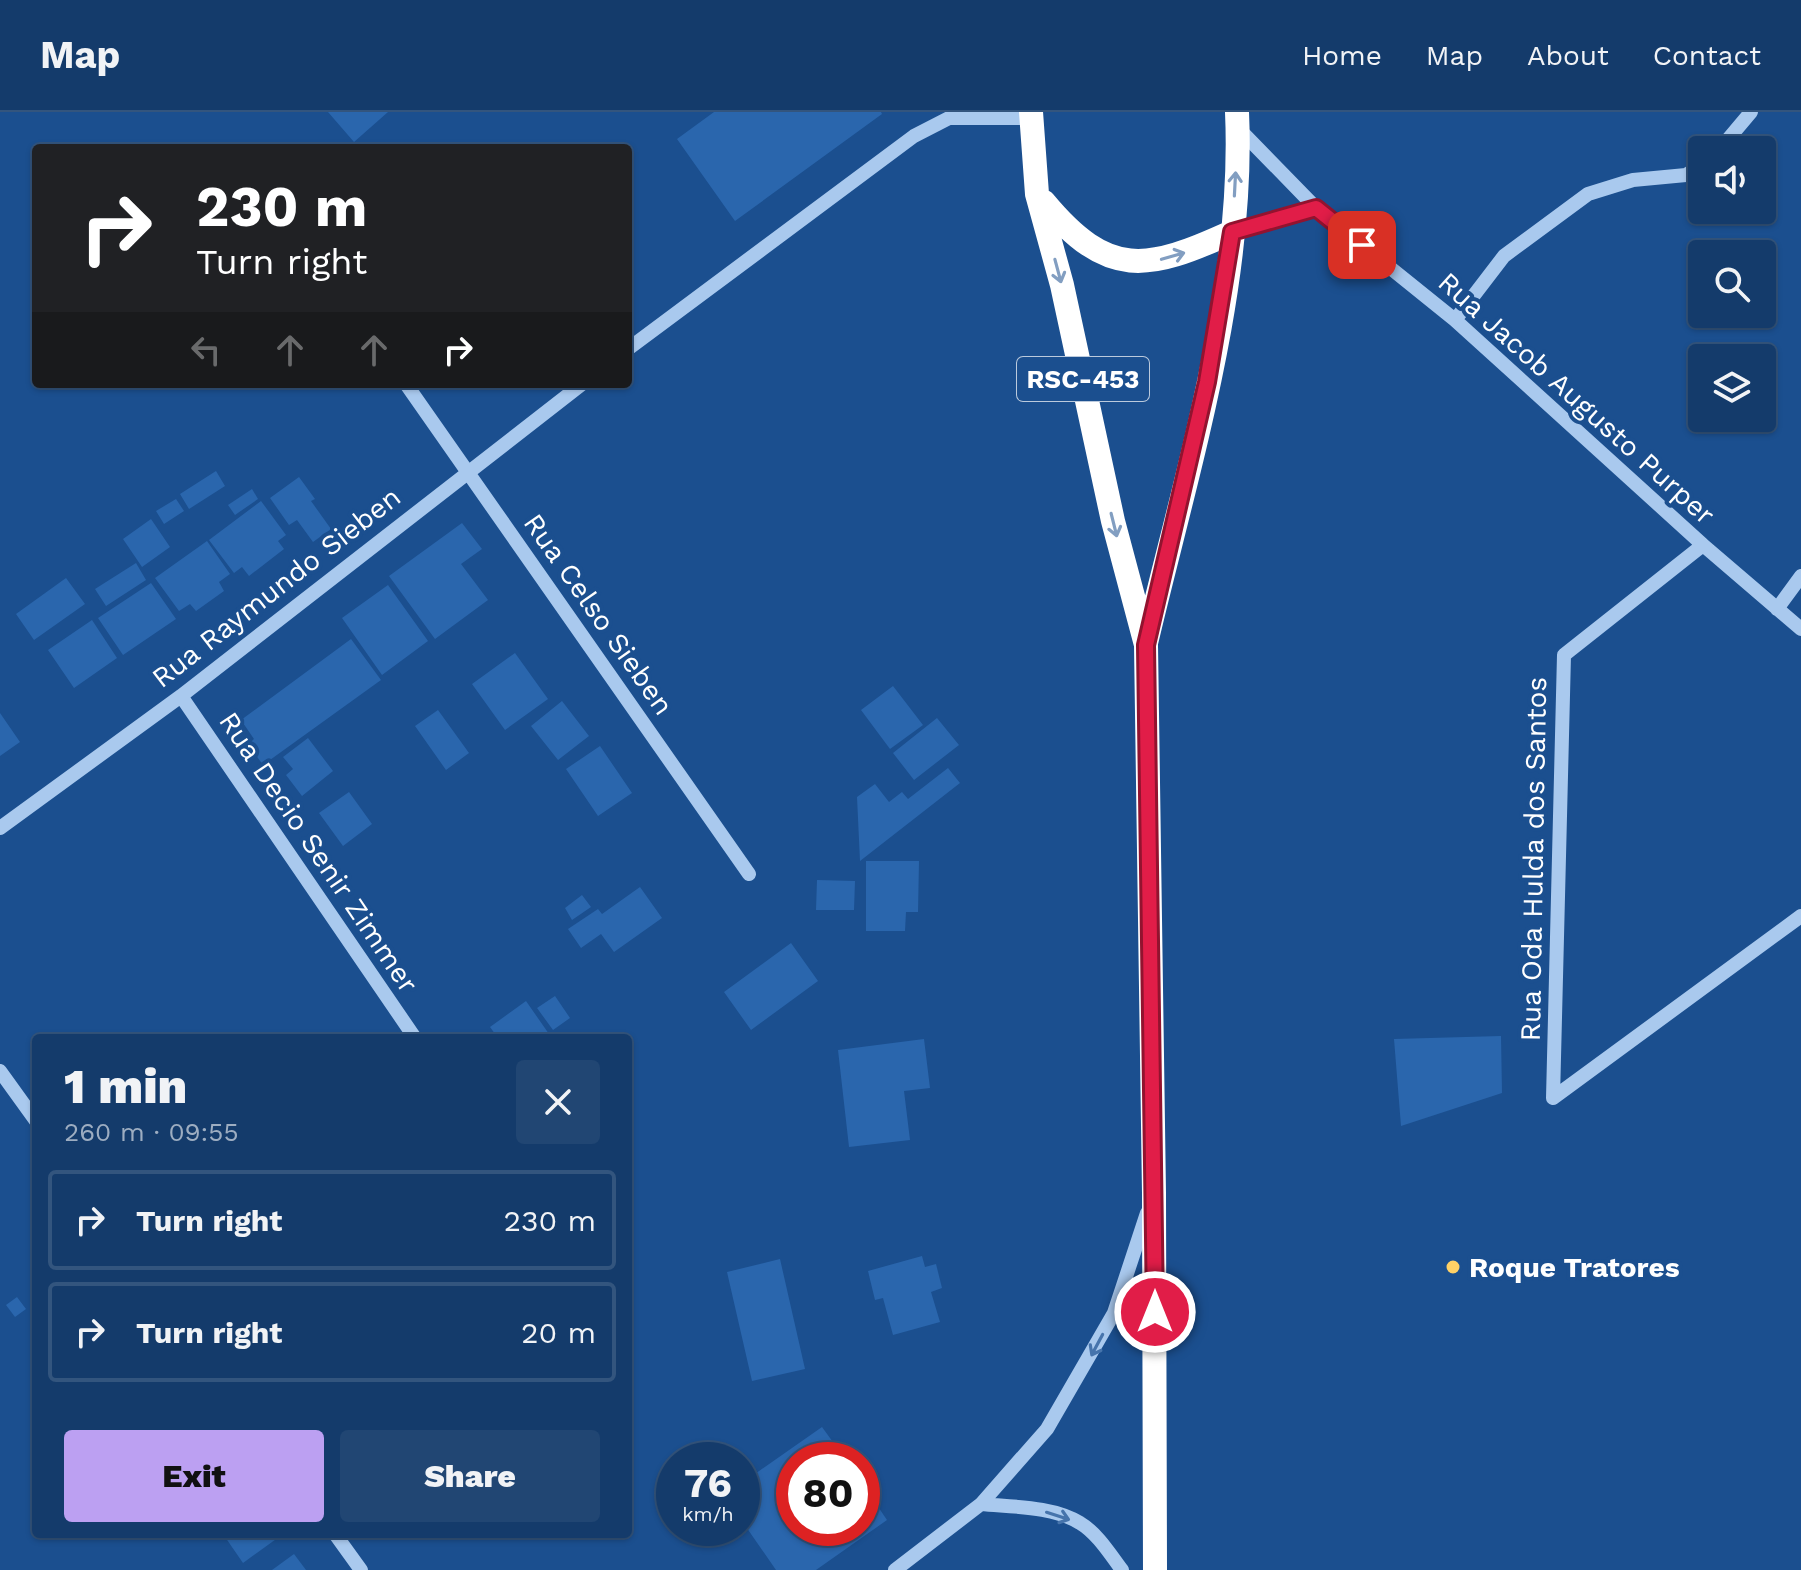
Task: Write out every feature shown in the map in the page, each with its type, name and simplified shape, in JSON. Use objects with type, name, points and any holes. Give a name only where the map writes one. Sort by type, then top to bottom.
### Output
[{"type":"highway","name":"RSC-453","points":[[1030,115],[1037,194],[1062,285],[1113,521],[1146,645]]},
{"type":"highway","name":"RSC-453","points":[[1155,1570],[1154,1193],[1146,645],[1204,395],[1232,232],[1238,120]]},
{"type":"highway","points":[[1037,194],[1072,234],[1111,258],[1145,261],[1174,257],[1232,232]]},
{"type":"street","points":[[1731,136],[1751,112]]},
{"type":"street","points":[[632,346],[914,136],[949,118],[1030,115]]},
{"type":"street","name":"Rua Jacob Augusto Purper","points":[[1238,120],[1316,208],[1455,320],[1703,545],[1801,629]]},
{"type":"street","points":[[1455,320],[1504,256],[1588,194],[1633,180],[1688,174]]},
{"type":"street","points":[[1232,232],[1316,208]]},
{"type":"street","name":"Rua Celso Sieben","points":[[409,388],[749,874]]},
{"type":"street","name":"Rua Raymundo Sieben","points":[[0,828],[181,696],[577,388]]},
{"type":"street","name":"Rua Oda Hulda dos Santos","points":[[1703,545],[1564,655],[1553,1098],[1801,916]]},
{"type":"street","points":[[1777,609],[1801,576]]},
{"type":"street","name":"Rua Decio Senir Zimmer","points":[[181,696],[412,1034]]},
{"type":"street","points":[[0,1071],[32,1115]]},
{"type":"street","points":[[895,1570],[981,1504],[1047,1429],[1085,1369],[1114,1313],[1154,1193]]},
{"type":"street","points":[[981,1504],[1043,1511],[1080,1523],[1105,1546],[1122,1570]]},
{"type":"street","points":[[338,1538],[361,1570]]},
{"type":"building","points":[[328,112],[388,112],[354,142]]},
{"type":"building","points":[[714,112],[882,114],[735,221],[677,139]]},
{"type":"building","points":[[216,471],[225,486],[189,509],[180,494]]},
{"type":"building","points":[[299,477],[331,529],[313,542],[297,520],[289,525],[270,498]]},
{"type":"building","points":[[252,489],[258,499],[235,515],[228,505]]},
{"type":"building","points":[[176,499],[184,511],[164,524],[156,511]]},
{"type":"building","points":[[261,501],[286,535],[278,541],[284,549],[249,576],[242,567],[234,573],[209,540]]},
{"type":"building","points":[[151,519],[170,547],[142,567],[123,539]]},
{"type":"building","points":[[462,523],[482,549],[461,564],[488,600],[435,639],[389,576]]},
{"type":"building","points":[[207,541],[230,574],[219,582],[224,591],[196,611],[190,604],[179,611],[155,578]]},
{"type":"building","points":[[136,563],[146,580],[106,606],[95,589]]},
{"type":"building","points":[[66,578],[85,604],[34,640],[16,614]]},
{"type":"building","points":[[151,583],[176,619],[123,655],[98,618]]},
{"type":"building","points":[[388,585],[428,641],[382,675],[342,618]]},
{"type":"building","points":[[92,620],[117,658],[74,688],[48,650]]},
{"type":"building","points":[[351,639],[381,680],[263,765],[248,744],[254,739],[241,720]]},
{"type":"building","points":[[515,653],[548,699],[505,730],[472,684]]},
{"type":"building","points":[[893,686],[923,725],[890,749],[861,710]]},
{"type":"building","points":[[562,701],[589,736],[558,760],[531,726]]},
{"type":"building","points":[[438,710],[469,753],[446,770],[415,726]]},
{"type":"building","points":[[0,713],[20,742],[0,756]]},
{"type":"building","points":[[937,718],[959,745],[914,780],[893,753]]},
{"type":"building","points":[[308,738],[333,771],[302,796],[286,775],[293,769],[283,757]]},
{"type":"building","points":[[600,746],[632,793],[598,816],[566,769]]},
{"type":"building","points":[[948,768],[960,783],[860,861],[857,797],[875,784],[889,802],[902,792],[908,799]]},
{"type":"building","points":[[349,792],[372,824],[343,846],[319,813]]},
{"type":"building","points":[[866,861],[919,861],[918,912],[906,912],[905,931],[866,931]]},
{"type":"building","points":[[817,880],[855,881],[854,910],[816,910]]},
{"type":"building","points":[[640,887],[662,918],[614,952],[601,934],[581,948],[568,929],[598,909],[602,914]]},
{"type":"building","points":[[582,895],[591,907],[572,920],[565,908]]},
{"type":"building","points":[[791,943],[818,981],[751,1030],[724,992]]},
{"type":"building","points":[[555,996],[570,1018],[553,1030],[537,1008]]},
{"type":"building","points":[[526,1001],[549,1034],[495,1034],[490,1027]]},
{"type":"building","points":[[1501,1036],[1502,1093],[1401,1126],[1394,1039]]},
{"type":"building","points":[[924,1039],[930,1088],[904,1091],[910,1140],[849,1147],[838,1050]]},
{"type":"building","points":[[922,1256],[925,1267],[936,1264],[942,1288],[931,1292],[940,1322],[893,1335],[883,1298],[875,1300],[868,1271]]},
{"type":"building","points":[[780,1259],[805,1369],[752,1381],[727,1272]]},
{"type":"building","points":[[17,1297],[26,1309],[15,1317],[6,1305]]},
{"type":"building","points":[[822,1427],[833,1442],[801,1442]]},
{"type":"building","points":[[776,1459],[776,1546],[850,1546],[816,1570],[776,1570],[759,1546],[760,1470]]},
{"type":"building","points":[[880,1510],[887,1520],[880,1525]]},
{"type":"building","points":[[226,1538],[278,1538],[243,1563]]},
{"type":"building","points":[[294,1554],[306,1570],[272,1570]]},
{"type":"place","name":"Roque Tratores","points":[[1453,1267]]},
{"type":"route","points":[[1155,1312],[1146,645],[1196,435],[1223,297],[1232,232],[1316,208],[1362,245]]}]
